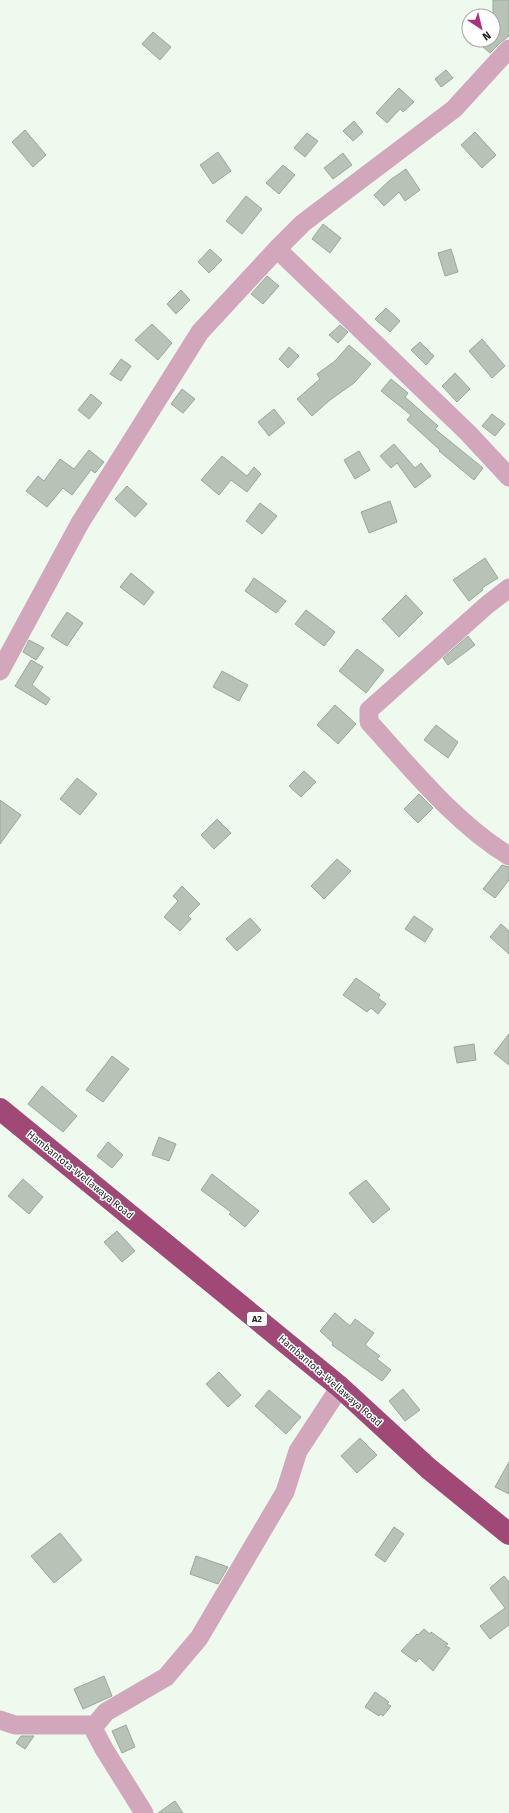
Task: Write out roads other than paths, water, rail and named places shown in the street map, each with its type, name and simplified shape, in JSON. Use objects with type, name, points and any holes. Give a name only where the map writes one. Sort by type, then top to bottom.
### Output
[{"type":"highway","name":"Hambantota-Wellawaya Road","points":[[0,1109],[340,1387],[428,1468],[509,1534]]},
{"type":"street","points":[[0,671],[80,522],[200,332],[303,223],[454,109],[509,49]]},
{"type":"street","points":[[277,249],[468,433],[509,477]]},
{"type":"street","points":[[509,588],[487,605],[369,710],[369,722],[443,802],[490,844],[509,856]]},
{"type":"street","points":[[144,1813],[104,1749],[95,1732],[95,1725],[106,1712],[166,1677],[199,1638],[284,1492],[298,1451],[340,1387]]},
{"type":"street","points":[[0,1720],[15,1725],[95,1725]]}]
